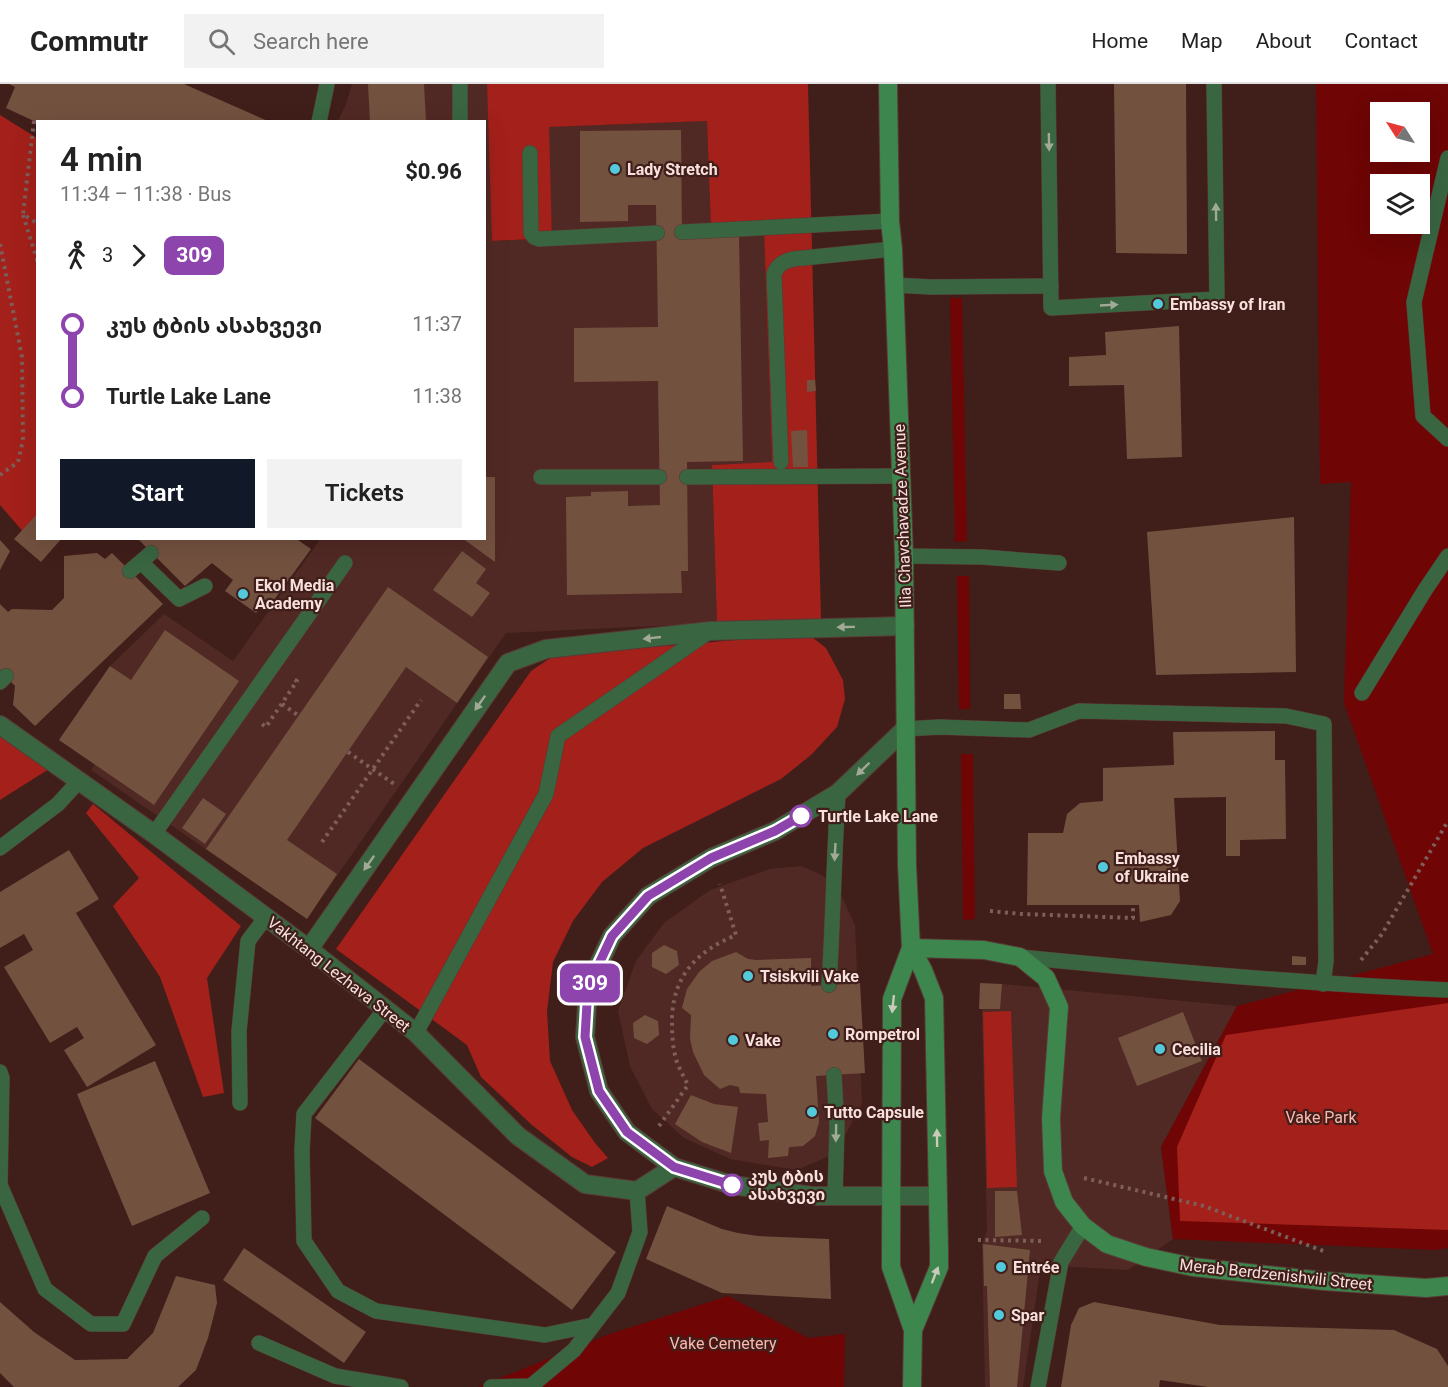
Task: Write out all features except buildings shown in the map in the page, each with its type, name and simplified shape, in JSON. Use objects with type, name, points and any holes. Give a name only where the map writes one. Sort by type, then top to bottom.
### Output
[{"type":"main road","name":"Ilia Chavchavadze Avenue","points":[[888,84],[890,220],[904,556],[907,865],[911,948],[892,999],[891,1267],[913,1330],[912,1387]]},
{"type":"main road","name":"Ilia Chavchavadze Avenue","points":[[911,948],[934,998],[939,1267],[913,1330]]},
{"type":"main road","name":"Merab Berdzenishvili Street","points":[[911,948],[984,950],[1020,957],[1046,978],[1059,1007],[1051,1118],[1053,1171],[1078,1234],[1146,1257],[1193,1267],[1324,1281],[1426,1288],[1448,1286]]},
{"type":"street","points":[[309,950],[508,663],[546,649],[710,631],[905,626]]},
{"type":"street","name":"Vakhtang Lezhava Street","points":[[2,722],[309,950],[416,1033],[527,1143],[585,1184],[637,1191]]},
{"type":"street","points":[[906,729],[838,794],[775,831],[711,858],[648,896],[612,936],[588,987],[585,1037],[599,1091],[627,1132],[674,1167],[732,1185],[812,1196],[938,1196]]},
{"type":"street","points":[[637,1191],[674,1167]]},
{"type":"lane","points":[[319,120],[327,84]]},
{"type":"lane","points":[[460,84],[460,120]]},
{"type":"lane","points":[[1048,84],[1051,308],[1217,299],[1214,84]]},
{"type":"lane","points":[[530,153],[531,233],[534,237],[562,239],[657,233]]},
{"type":"lane","points":[[1448,158],[1414,302],[1423,416],[1448,439]]},
{"type":"lane","points":[[682,232],[890,220]]},
{"type":"lane","points":[[781,462],[774,274],[777,266],[793,259],[893,249]]},
{"type":"lane","points":[[894,285],[1051,286]]},
{"type":"lane","points":[[687,477],[901,476]]},
{"type":"lane","points":[[541,477],[659,477]]},
{"type":"lane","points":[[904,556],[981,557],[1059,563]]},
{"type":"lane","points":[[1362,693],[1448,556]]},
{"type":"lane","points":[[141,562],[179,598],[205,586]]},
{"type":"lane","points":[[154,834],[345,563]]},
{"type":"lane","points":[[416,1033],[546,794],[558,736],[710,631]]},
{"type":"lane","points":[[906,729],[939,727],[1029,730],[1079,711],[1286,717],[1324,724],[1326,961],[1323,984]]},
{"type":"lane","points":[[0,848],[58,804],[79,781]]},
{"type":"lane","points":[[829,985],[838,794]]},
{"type":"lane","points":[[240,1103],[239,1031],[248,941],[266,918]]},
{"type":"lane","points":[[1020,957],[1179,973],[1282,979],[1323,984],[1448,990]]},
{"type":"lane","points":[[385,1009],[304,1114],[302,1151],[304,1241],[338,1291],[376,1311],[545,1335],[593,1325]]},
{"type":"lane","points":[[0,1072],[2,1078],[0,1185],[45,1289],[91,1324],[123,1324],[155,1256],[202,1218]]},
{"type":"lane","points":[[834,1075],[837,1126],[835,1196]]},
{"type":"lane","points":[[491,1387],[531,1386],[574,1350],[618,1293],[640,1232],[637,1191]]},
{"type":"lane","points":[[1038,1387],[1061,1262],[1078,1234]]},
{"type":"lane","points":[[259,1343],[335,1376],[401,1387]]},
{"type":"path","points":[[34,121],[23,214],[36,256]]},
{"type":"path","points":[[23,214],[36,223]]},
{"type":"path","points":[[0,244],[22,357],[23,440],[18,462],[0,475]]},
{"type":"path","points":[[266,727],[297,681]]},
{"type":"path","points":[[322,842],[421,700]]},
{"type":"path","points":[[282,704],[299,716]]},
{"type":"path","points":[[348,752],[399,786]]},
{"type":"path","points":[[1342,985],[1382,934],[1448,821]]},
{"type":"path","points":[[645,1146],[688,1085],[675,1057],[671,1038],[673,1004],[681,979],[695,959],[717,942],[736,935],[711,858]]},
{"type":"path","points":[[990,911],[1133,918],[1133,906]]},
{"type":"path","points":[[1053,1171],[1204,1206],[1331,1254]]},
{"type":"path","points":[[978,1240],[1078,1234]]},
{"type":"shaded area","points":[[352,84],[487,84],[493,241],[552,238],[548,127],[707,121],[711,230],[764,228],[772,463],[712,465],[717,623],[506,633],[307,919],[91,770],[95,764],[59,740],[110,666],[164,614],[233,661],[318,540],[486,540],[486,120],[338,120]]},
{"type":"shaded area","points":[[801,866],[822,875],[838,889],[855,925],[862,1104],[835,1154],[796,1170],[730,1159],[684,1138],[652,1109],[630,1066],[618,1011],[636,961],[664,923],[710,890],[770,869]]},
{"type":"shaded area","points":[[1002,984],[1237,1006],[1161,1147],[1173,1239],[1128,1270],[1041,1265],[1023,1387],[985,1387],[982,1245],[987,1230],[982,1009]]},
{"type":"green space","points":[[487,84],[808,84],[821,620],[717,623],[712,465],[772,462],[764,229],[711,230],[707,121],[549,127],[552,238],[492,241]]},
{"type":"green space","name":"Vake Park","points":[[1316,84],[1448,84],[1448,1248],[1435,1250],[1173,1239],[1161,1147],[1237,1006],[1433,954],[1344,703],[1351,482],[1320,484]]},
{"type":"green space","points":[[0,115],[36,137],[36,540],[38,540],[38,549],[0,505]]},
{"type":"green space","points":[[950,298],[962,298],[967,541],[955,542]]},
{"type":"green space","points":[[957,576],[969,576],[970,709],[959,709]]},
{"type":"green space","points":[[808,634],[826,648],[843,680],[845,699],[837,727],[811,755],[781,779],[643,848],[602,882],[573,921],[553,962],[547,1011],[550,1061],[572,1110],[608,1158],[592,1167],[572,1157],[532,1125],[481,1077],[467,1045],[336,949],[531,671],[555,655]]},
{"type":"green space","points":[[0,734],[49,769],[0,800]]},
{"type":"green space","points":[[961,754],[973,754],[975,919],[963,920]]},
{"type":"green space","points":[[93,804],[241,926],[207,978],[224,1093],[203,1097],[160,977],[113,906],[139,878],[86,813]]},
{"type":"green space","points":[[1448,1003],[1448,1230],[1180,1221],[1177,1147],[1226,1035]]},
{"type":"green space","points":[[1011,1011],[1017,1187],[987,1188],[983,1012]]},
{"type":"green space","name":"Vake Cemetery","points":[[728,1296],[808,1338],[845,1334],[844,1387],[478,1387],[607,1335]]},
{"type":"bus line","name":"309","points":[[732,1185],[674,1167],[627,1132],[599,1091],[585,1037],[588,987],[612,936],[648,896],[711,858],[775,831],[801,816]]},
{"type":"place","name":"Lady Stretch","points":[[615,169]]},
{"type":"place","name":"Embassy of Iran","points":[[1158,304]]},
{"type":"place","name":"Ekol Media Academy","points":[[243,594]]},
{"type":"place","name":"Turtle Lake Lane","points":[[801,816]]},
{"type":"place","name":"Embassy of Ukraine","points":[[1103,867]]},
{"type":"place","name":"Tsiskvili Vake","points":[[748,976]]},
{"type":"place","name":"Rompetrol","points":[[833,1034]]},
{"type":"place","name":"Vake","points":[[733,1040]]},
{"type":"place","name":"Cecilia","points":[[1160,1049]]},
{"type":"place","name":"Tutto Capsule","points":[[812,1112]]},
{"type":"place","name":"კუს ტბის ასახვევი","points":[[732,1185]]},
{"type":"place","name":"Entrée","points":[[1001,1267]]},
{"type":"place","name":"Spar","points":[[999,1315]]}]
